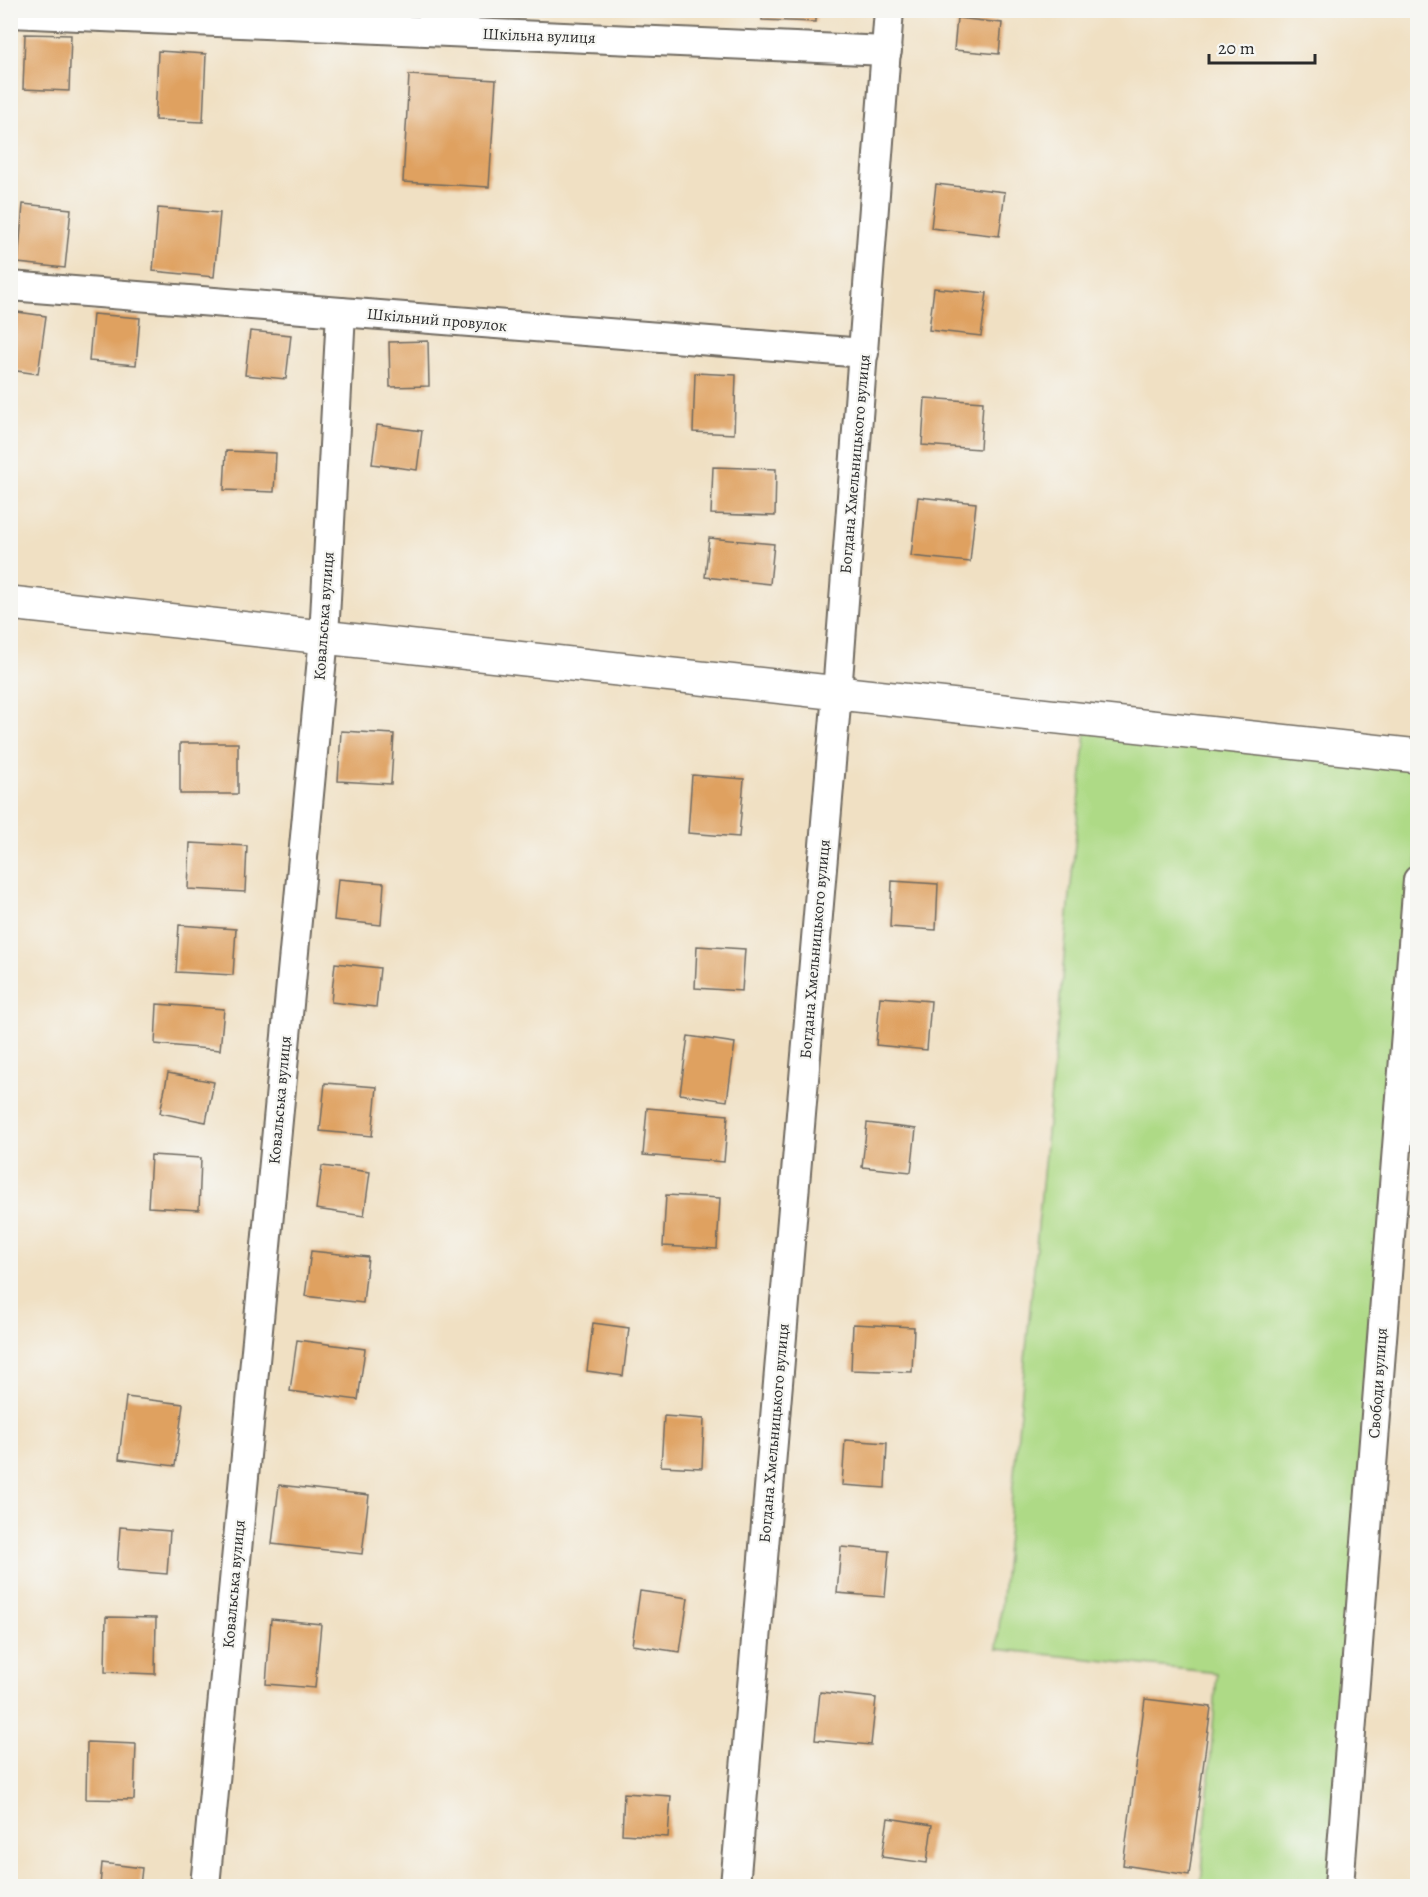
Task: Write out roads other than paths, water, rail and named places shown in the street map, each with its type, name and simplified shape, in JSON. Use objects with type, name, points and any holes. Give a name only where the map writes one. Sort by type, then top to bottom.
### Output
[{"type":"street","name":"Богдана Хмельницького вулиця","points":[[735,1887],[837,693],[889,10]]},
{"type":"street","name":"Шкільна вулиця","points":[[10,13],[887,51]]},
{"type":"street","name":"Шкільний провулок","points":[[10,286],[864,353]]},
{"type":"street","name":"Ковальська вулиця","points":[[205,1887],[324,637],[341,312]]},
{"type":"street","points":[[10,603],[1418,756]]},
{"type":"street","name":"Свободи вулиця","points":[[1339,1887],[1418,880]]}]
